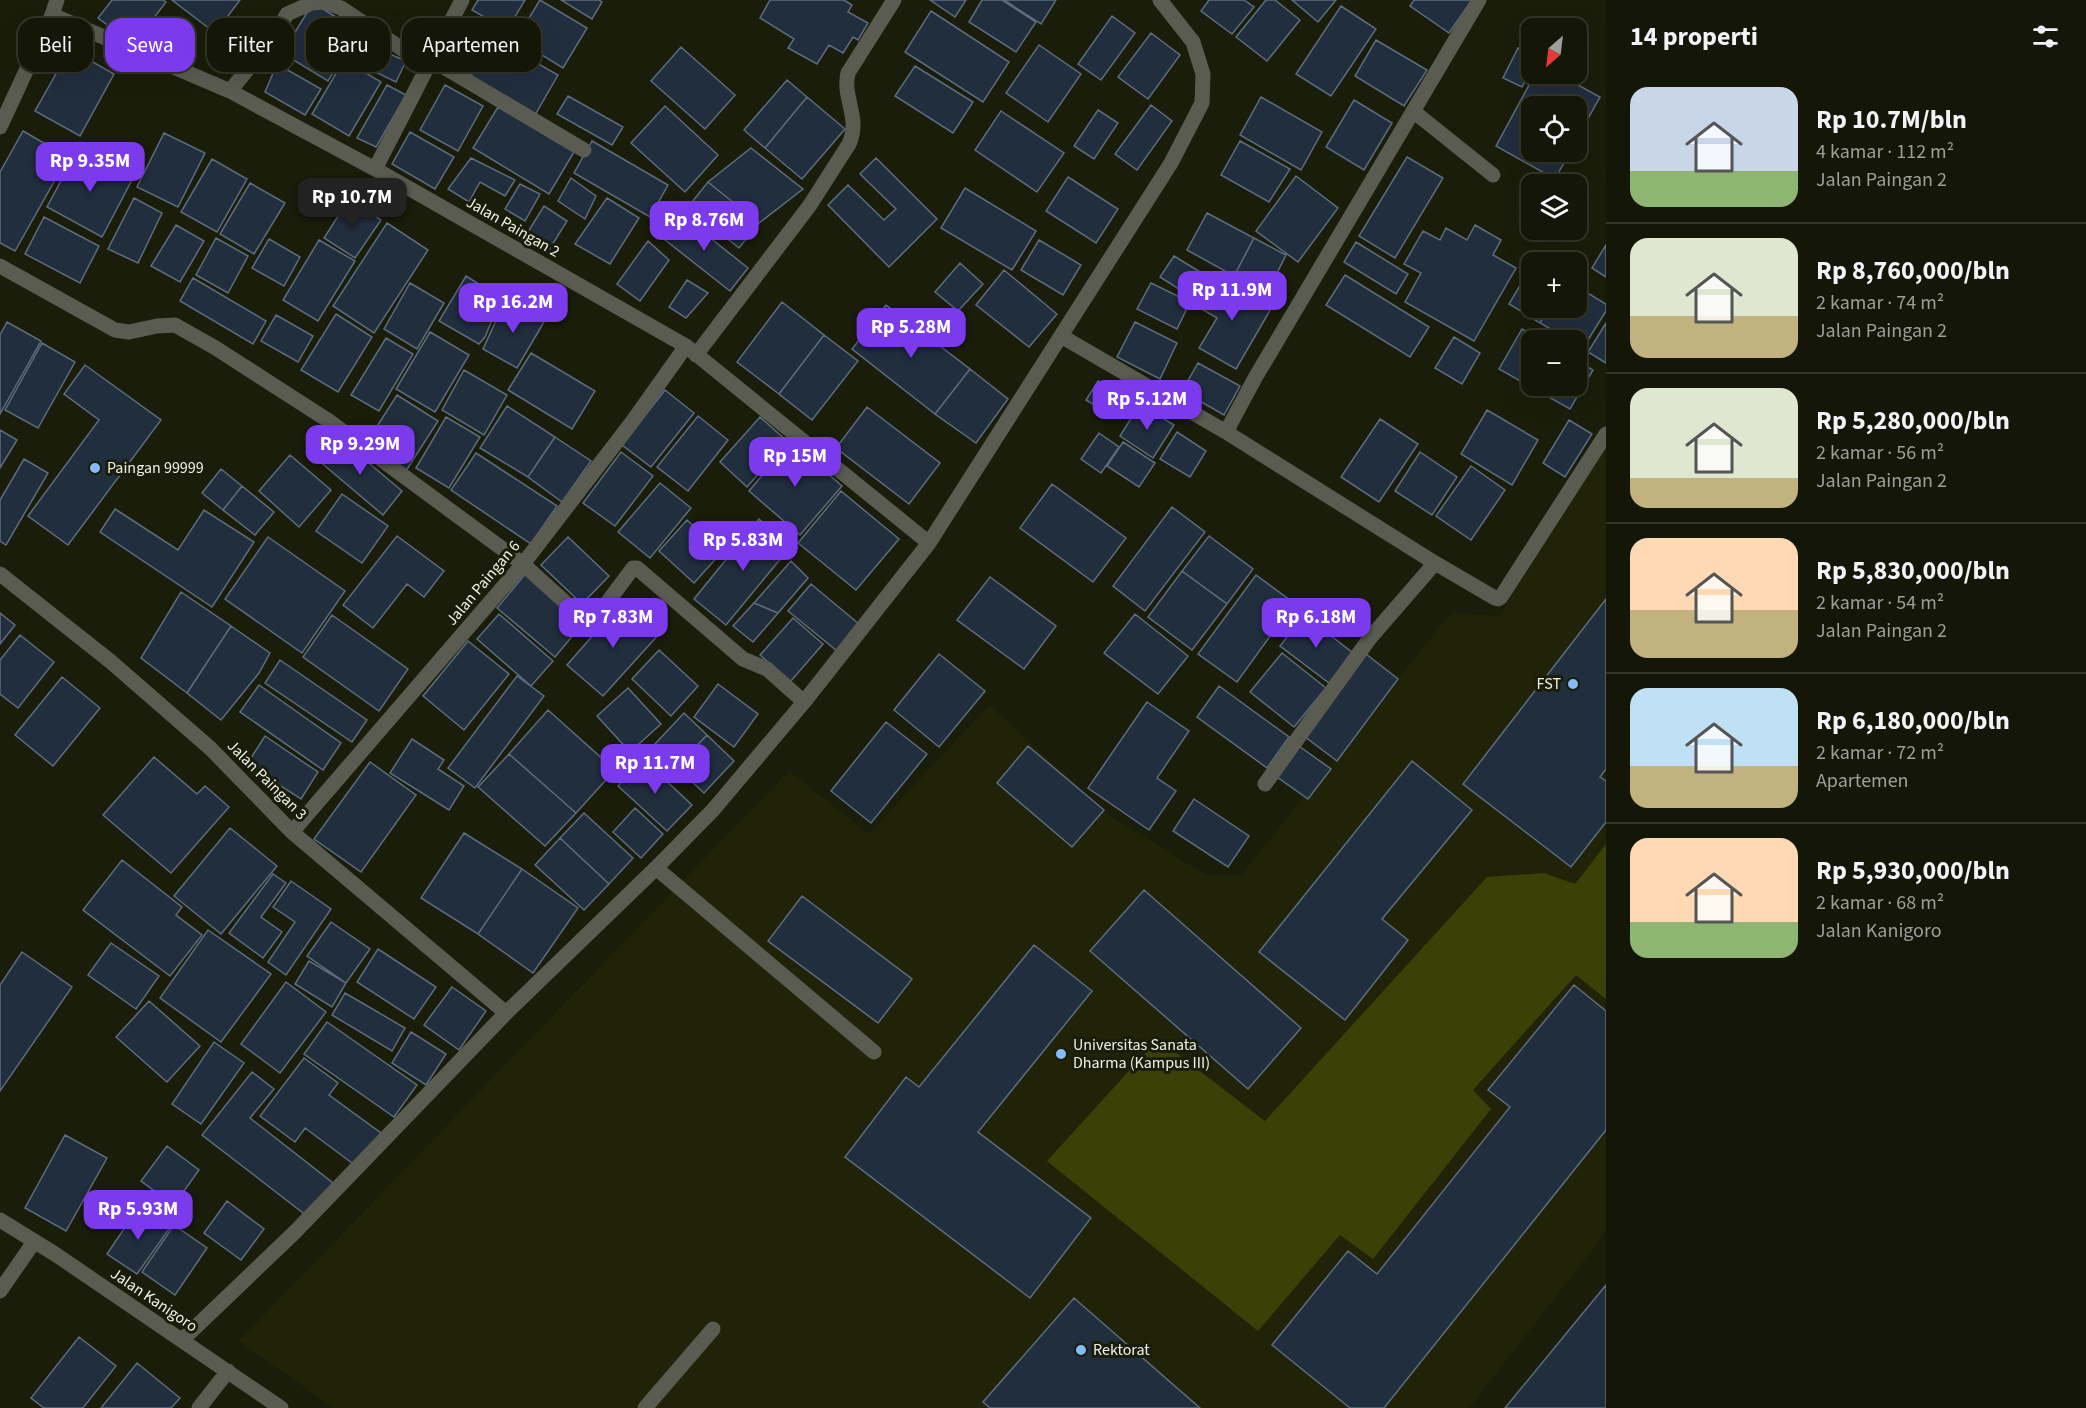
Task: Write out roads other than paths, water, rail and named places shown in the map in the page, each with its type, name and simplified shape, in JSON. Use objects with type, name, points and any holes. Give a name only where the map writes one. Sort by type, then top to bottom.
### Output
[{"type":"street","points":[[453,18],[462,0]]},
{"type":"street","name":"Jalan Paingan 6","points":[[292,832],[523,564],[632,422],[810,205],[852,136],[854,122],[846,83],[848,73],[894,0]]},
{"type":"street","points":[[182,1340],[295,1232],[506,1013],[713,810],[804,702],[929,543],[1171,163],[1202,104],[1203,74],[1193,42],[1160,0]]},
{"type":"street","points":[[1226,432],[1261,368],[1479,0]]},
{"type":"street","points":[[230,91],[276,34],[287,14],[302,5],[324,2],[341,8],[402,46]]},
{"type":"street","points":[[0,128],[55,7]]},
{"type":"street","name":"Jalan Paingan 2","points":[[55,7],[230,91],[375,169],[691,350],[929,543]]},
{"type":"street","points":[[375,169],[426,72]]},
{"type":"street","points":[[444,72],[584,150]]},
{"type":"street","points":[[1413,111],[1494,175]]},
{"type":"street","points":[[0,266],[115,330],[129,332],[175,325],[214,347],[329,421],[523,564],[590,624],[635,567],[743,659],[767,669],[804,702]]},
{"type":"street","points":[[1061,336],[1226,432],[1435,563],[1498,599],[1606,434]]},
{"type":"street","points":[[1264,784],[1370,638],[1435,563]]},
{"type":"street","name":"Jalan Paingan 3","points":[[0,573],[110,661],[210,748],[292,832],[506,1013]]},
{"type":"street","points":[[656,868],[874,1052]]},
{"type":"street","name":"Jalan Kanigoro","points":[[0,1220],[55,1254],[281,1408]]},
{"type":"street","points":[[0,1292],[34,1242]]},
{"type":"street","points":[[645,1408],[713,1329]]},
{"type":"street","points":[[199,1408],[228,1371]]},
{"type":"place","name":"Paingan 99999","points":[[95,468]]},
{"type":"place","name":"FST","points":[[1573,684]]},
{"type":"place","name":"Universitas Sanata Dharma (Kampus III)","points":[[1061,1054]]},
{"type":"place","name":"Rektorat","points":[[1081,1350]]}]
